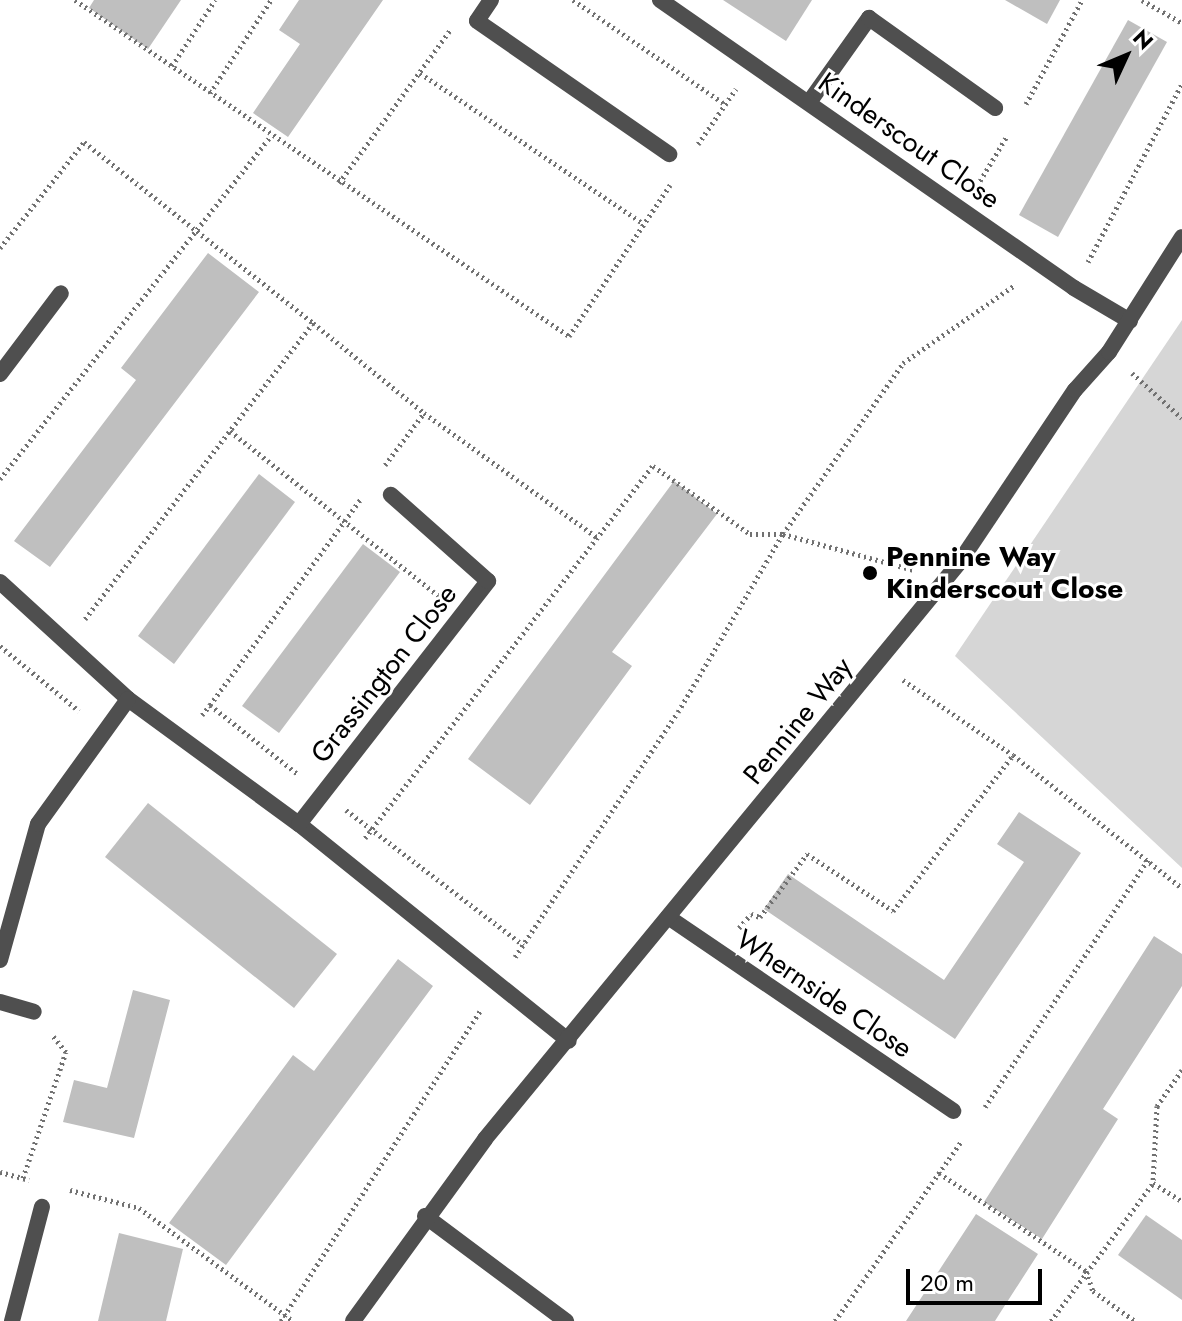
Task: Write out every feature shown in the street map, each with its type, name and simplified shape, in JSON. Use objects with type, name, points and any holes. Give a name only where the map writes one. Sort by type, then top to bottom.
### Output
[{"type":"street","points":[[491,0],[477,21],[669,154]]},
{"type":"street","name":"Kinderscout Close","points":[[660,0],[753,66],[810,101],[1074,288],[1130,321]]},
{"type":"street","points":[[810,101],[869,18],[995,108]]},
{"type":"street","name":"Pennine Way","points":[[353,1321],[425,1216],[946,579],[1075,390],[1109,352],[1182,237]]},
{"type":"street","points":[[0,374],[61,293]]},
{"type":"street","name":"Grassington Close","points":[[299,824],[488,581],[391,495]]},
{"type":"street","points":[[0,582],[128,699],[299,824],[569,1041]]},
{"type":"street","points":[[0,960],[38,824],[128,699]]},
{"type":"street","name":"Whernside Close","points":[[668,917],[717,955],[953,1111]]},
{"type":"street","points":[[0,1002],[34,1012]]},
{"type":"street","points":[[12,1321],[42,1207]]},
{"type":"street","points":[[425,1216],[566,1321]]},
{"type":"path","points":[[75,0],[339,183],[569,336],[677,175]]},
{"type":"path","points":[[172,66],[215,0]]},
{"type":"path","points":[[210,93],[271,0]]},
{"type":"path","points":[[573,0],[725,104]]},
{"type":"path","points":[[1142,0],[1182,23]]},
{"type":"path","points":[[339,183],[454,24]]},
{"type":"path","points":[[693,151],[753,66]]},
{"type":"path","points":[[420,73],[644,224]]},
{"type":"path","points":[[1074,288],[1182,84]]},
{"type":"path","points":[[0,479],[271,136]]},
{"type":"path","points":[[0,248],[84,142],[424,413],[598,538]]},
{"type":"path","points":[[282,1318],[497,984],[678,712],[783,534],[903,363],[1012,288],[1038,263]]},
{"type":"path","points":[[67,643],[313,323]]},
{"type":"path","points":[[1109,352],[1182,418]]},
{"type":"path","points":[[380,473],[424,413]]},
{"type":"path","points":[[230,431],[464,615]]},
{"type":"path","points":[[346,863],[653,466],[750,534],[783,534],[946,579]]},
{"type":"path","points":[[210,705],[371,485]]},
{"type":"path","points":[[0,646],[104,732]]},
{"type":"path","points":[[879,664],[1013,755],[1149,858],[1182,888]]},
{"type":"path","points":[[717,955],[751,914],[760,917],[807,854],[893,911],[1013,755]]},
{"type":"path","points":[[982,1111],[1149,858]]},
{"type":"path","points":[[23,1178],[66,1052],[34,1012]]},
{"type":"path","points":[[1051,1321],[1153,1183],[1157,1106],[1182,1070]]},
{"type":"path","points":[[835,1321],[966,1134]]},
{"type":"path","points":[[0,1172],[35,1182]]},
{"type":"path","points":[[939,1173],[1086,1271],[1093,1291],[1135,1321]]},
{"type":"path","points":[[1153,1183],[1182,1201]]},
{"type":"path","points":[[63,1188],[139,1208],[282,1318],[293,1321]]},
{"type":"shaded area","points":[[1182,320],[1182,868],[955,656]]},
{"type":"building","points":[[94,0],[181,0],[148,49],[89,8]]},
{"type":"building","points":[[299,0],[383,0],[288,137],[253,113],[300,44],[279,30]]},
{"type":"building","points":[[723,0],[812,0],[786,41]]},
{"type":"building","points":[[1005,0],[1060,0],[1047,24]]},
{"type":"building","points":[[1128,20],[1167,42],[1058,237],[1019,215]]},
{"type":"building","points":[[208,253],[259,292],[50,567],[14,541],[136,380],[121,368]]},
{"type":"building","points":[[259,474],[295,502],[174,664],[138,636]]},
{"type":"building","points":[[674,481],[717,514],[612,652],[632,666],[530,805],[468,759]]},
{"type":"building","points":[[363,544],[400,572],[279,733],[242,706]]},
{"type":"building","points":[[148,803],[337,954],[294,1008],[105,857]]},
{"type":"building","points":[[1019,812],[1081,853],[955,1039],[764,909],[788,874],[944,980],[1024,862],[997,844]]},
{"type":"building","points":[[1154,936],[1182,954],[1182,986],[1103,1109],[1118,1119],[1042,1239],[984,1202]]},
{"type":"building","points":[[398,959],[433,986],[226,1265],[169,1223],[293,1055],[314,1071]]},
{"type":"building","points":[[133,990],[170,1000],[134,1138],[63,1122],[74,1080],[107,1088]]},
{"type":"building","points":[[976,1214],[1038,1254],[995,1321],[906,1321]]},
{"type":"building","points":[[1146,1215],[1182,1240],[1182,1300],[1118,1255]]},
{"type":"building","points":[[119,1233],[183,1249],[166,1321],[98,1321]]},
{"type":"place","name":"Pennine Way Kinderscout Close","points":[[870,573]]}]
